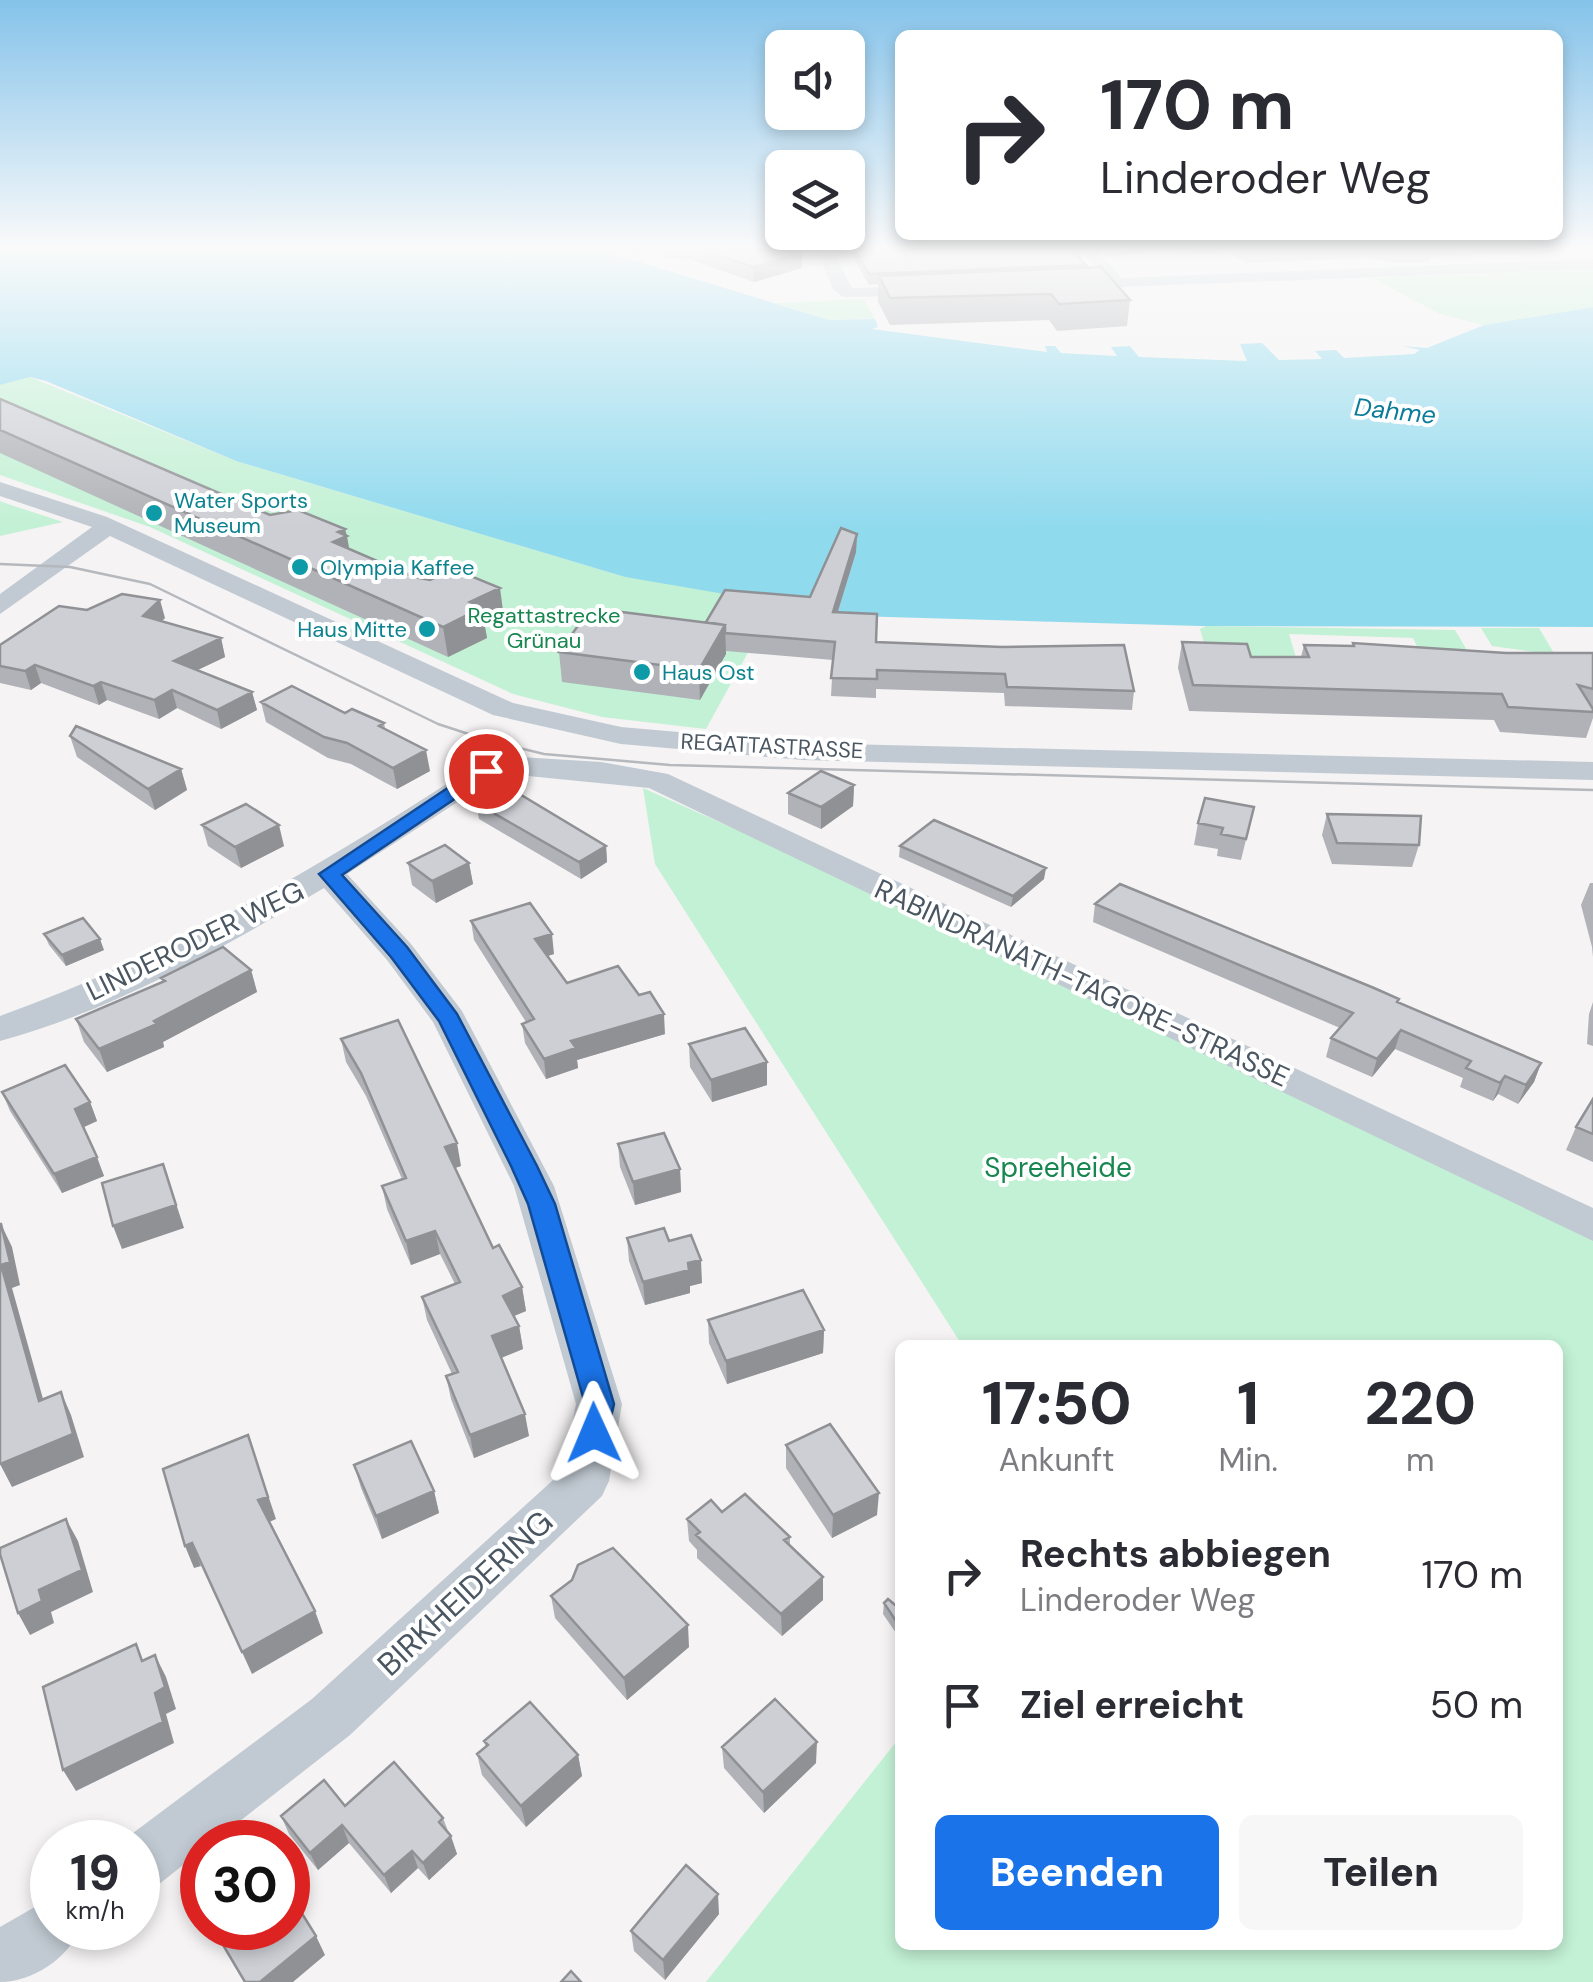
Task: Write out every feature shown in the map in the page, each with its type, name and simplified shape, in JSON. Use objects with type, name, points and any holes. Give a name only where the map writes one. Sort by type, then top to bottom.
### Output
[{"type":"street","name":"REGATTASTRASSE","points":[[0,489],[107,527],[503,708],[554,725],[614,736],[798,750],[1593,772]]},
{"type":"street","points":[[0,606],[107,527]]},
{"type":"street","points":[[601,771],[614,736]]},
{"type":"street","name":"LINDERODER WEG","points":[[0,1028],[210,938],[330,874],[486,771],[505,765],[601,771]]},
{"type":"street","name":"RABINDRANATH-TAGORE-STRASSE","points":[[601,771],[657,780],[1593,1226]]},
{"type":"street","name":"BIRKHEIDERING","points":[[160,1848],[331,1716],[585,1481],[599,1404],[542,1204],[449,1019],[388,938],[330,874]]},
{"type":"green space","name":"Regattastrecke Grünau","points":[[30,377],[236,461],[625,577],[755,595],[769,614],[706,729],[602,717],[513,694],[150,527],[0,475],[0,385]]},
{"type":"green space","points":[[0,501],[5,503],[63,522],[0,536]]},
{"type":"green space","points":[[1206,626],[1455,630],[1478,669],[1427,667],[1413,638],[1289,634],[1298,664],[1207,654],[1200,629]]},
{"type":"green space","points":[[1481,628],[1539,628],[1555,655],[1492,646]]},
{"type":"green space","name":"Spreeheide","points":[[643,788],[1593,1212],[1593,1982],[706,1982],[895,1743],[895,1950],[1563,1950],[1563,1340],[959,1340],[655,864]]},
{"type":"water","name":"Dahme","points":[[0,342],[975,342],[1047,352],[1045,346],[1055,346],[1061,353],[1117,356],[1111,347],[1130,346],[1139,357],[1247,361],[1240,344],[1262,343],[1279,360],[1322,359],[1315,351],[1336,350],[1344,358],[1414,354],[1420,350],[1402,346],[1427,348],[1441,342],[1593,342],[1593,627],[1201,626],[854,616],[625,577],[236,461],[46,381],[30,377],[0,385]]},
{"type":"building","points":[[0,399],[270,515],[298,510],[345,529],[338,532],[347,536],[333,542],[414,577],[430,580],[454,569],[500,588],[470,602],[483,607],[443,627],[0,430]]},
{"type":"building","points":[[841,528],[857,534],[833,612],[877,614],[876,642],[1002,647],[1124,645],[1134,691],[1007,687],[1005,674],[877,670],[877,679],[831,678],[835,642],[725,633],[725,625],[706,622],[725,590],[810,597]]},
{"type":"building","points":[[122,594],[160,600],[143,616],[221,638],[174,661],[252,692],[217,710],[172,690],[154,700],[101,682],[93,686],[35,665],[25,671],[0,666],[0,645],[59,606],[87,610]]},
{"type":"building","points":[[598,609],[725,625],[699,670],[559,652],[585,616],[592,617]]},
{"type":"building","points":[[1182,642],[1247,644],[1251,657],[1309,657],[1304,645],[1354,646],[1353,643],[1506,653],[1593,653],[1593,689],[1578,685],[1593,712],[1508,707],[1502,694],[1193,685]]},
{"type":"building","points":[[292,686],[345,713],[352,709],[384,723],[379,726],[426,750],[393,768],[347,743],[324,737],[261,702]]},
{"type":"building","points":[[76,726],[181,769],[148,789],[70,736]]},
{"type":"building","points":[[821,771],[854,785],[821,807],[788,793]]},
{"type":"building","points":[[508,787],[606,846],[579,862],[476,803]]},
{"type":"building","points":[[1205,798],[1254,807],[1246,839],[1221,834],[1223,828],[1198,823]]},
{"type":"building","points":[[246,804],[279,825],[235,847],[202,825]]},
{"type":"building","points":[[1327,814],[1421,816],[1419,845],[1337,843]]},
{"type":"building","points":[[934,820],[1046,868],[1013,896],[900,846]]},
{"type":"building","points":[[445,845],[469,863],[432,881],[408,863]]},
{"type":"building","points":[[1120,884],[1374,988],[1399,999],[1397,1002],[1541,1063],[1526,1085],[1505,1076],[1500,1083],[1466,1068],[1471,1061],[1401,1030],[1377,1059],[1331,1038],[1353,1013],[1095,904]]},
{"type":"building","points":[[530,903],[552,934],[535,939],[567,983],[618,966],[639,995],[650,992],[664,1014],[571,1041],[576,1048],[544,1059],[522,1024],[534,1019],[471,921]]},
{"type":"building","points":[[83,918],[100,939],[62,955],[44,934]]},
{"type":"building","points":[[223,947],[251,970],[154,1021],[157,1024],[99,1049],[76,1019],[165,981],[161,978]]},
{"type":"building","points":[[398,1020],[457,1143],[445,1147],[493,1248],[499,1245],[522,1287],[503,1296],[519,1326],[492,1336],[525,1414],[470,1435],[446,1376],[458,1372],[422,1297],[460,1282],[435,1231],[406,1241],[382,1186],[406,1178],[361,1073],[341,1039]]},
{"type":"building","points":[[745,1028],[767,1062],[711,1080],[689,1044]]},
{"type":"building","points":[[65,1065],[90,1102],[75,1109],[97,1157],[54,1174],[2,1092]]},
{"type":"building","points":[[1593,1099],[1593,1134],[1576,1127]]},
{"type":"building","points":[[664,1133],[680,1169],[633,1182],[618,1144]]},
{"type":"building","points":[[163,1164],[176,1205],[113,1226],[102,1183]]},
{"type":"building","points":[[0,1224],[10,1262],[1,1265],[39,1401],[61,1392],[73,1434],[0,1464]]},
{"type":"building","points":[[664,1228],[669,1241],[691,1235],[701,1260],[688,1263],[689,1270],[643,1282],[627,1238]]},
{"type":"building","points":[[803,1290],[824,1330],[726,1361],[708,1320]]},
{"type":"building","points":[[830,1424],[879,1493],[833,1515],[786,1445]]},
{"type":"building","points":[[248,1435],[268,1497],[258,1500],[315,1611],[242,1652],[192,1543],[185,1546],[163,1469]]},
{"type":"building","points":[[411,1441],[434,1491],[376,1516],[354,1465]]},
{"type":"building","points":[[745,1494],[790,1537],[784,1540],[823,1577],[781,1614],[696,1535],[700,1532],[687,1519],[711,1500],[722,1512]]},
{"type":"building","points":[[66,1519],[82,1570],[39,1590],[42,1601],[18,1613],[0,1548]]},
{"type":"building","points":[[613,1548],[688,1625],[624,1678],[551,1596],[572,1580],[578,1565]]},
{"type":"building","points":[[888,1599],[895,1605],[895,1620],[884,1603]]},
{"type":"building","points":[[136,1644],[142,1661],[155,1655],[165,1687],[155,1693],[163,1722],[63,1770],[43,1687]]},
{"type":"building","points":[[775,1699],[817,1742],[763,1792],[722,1747]]},
{"type":"building","points":[[530,1702],[578,1755],[521,1806],[477,1754],[488,1745],[484,1741]]},
{"type":"building","points":[[394,1762],[443,1818],[439,1822],[451,1836],[423,1863],[412,1851],[384,1875],[342,1825],[310,1853],[310,1820],[284,1820],[281,1816],[324,1780],[345,1806]]},
{"type":"building","points":[[686,1865],[718,1894],[663,1960],[631,1931]]},
{"type":"building","points":[[226,1950],[299,1950],[260,1982],[245,1982]]},
{"type":"building","points":[[571,1971],[581,1982],[561,1982]]},
{"type":"tram line","points":[[0,564],[70,567],[150,584],[438,724],[544,754],[670,765],[1593,790]]},
{"type":"place","name":"Water Sports Museum","points":[[154,513]]},
{"type":"place","name":"Olympia Kaffee","points":[[300,567]]},
{"type":"place","name":"Haus Mitte","points":[[427,629]]},
{"type":"place","name":"Haus Ost","points":[[642,672]]},
{"type":"route","points":[[486,771],[330,874],[399,952],[449,1019],[542,1204],[599,1404],[594,1433]]}]
